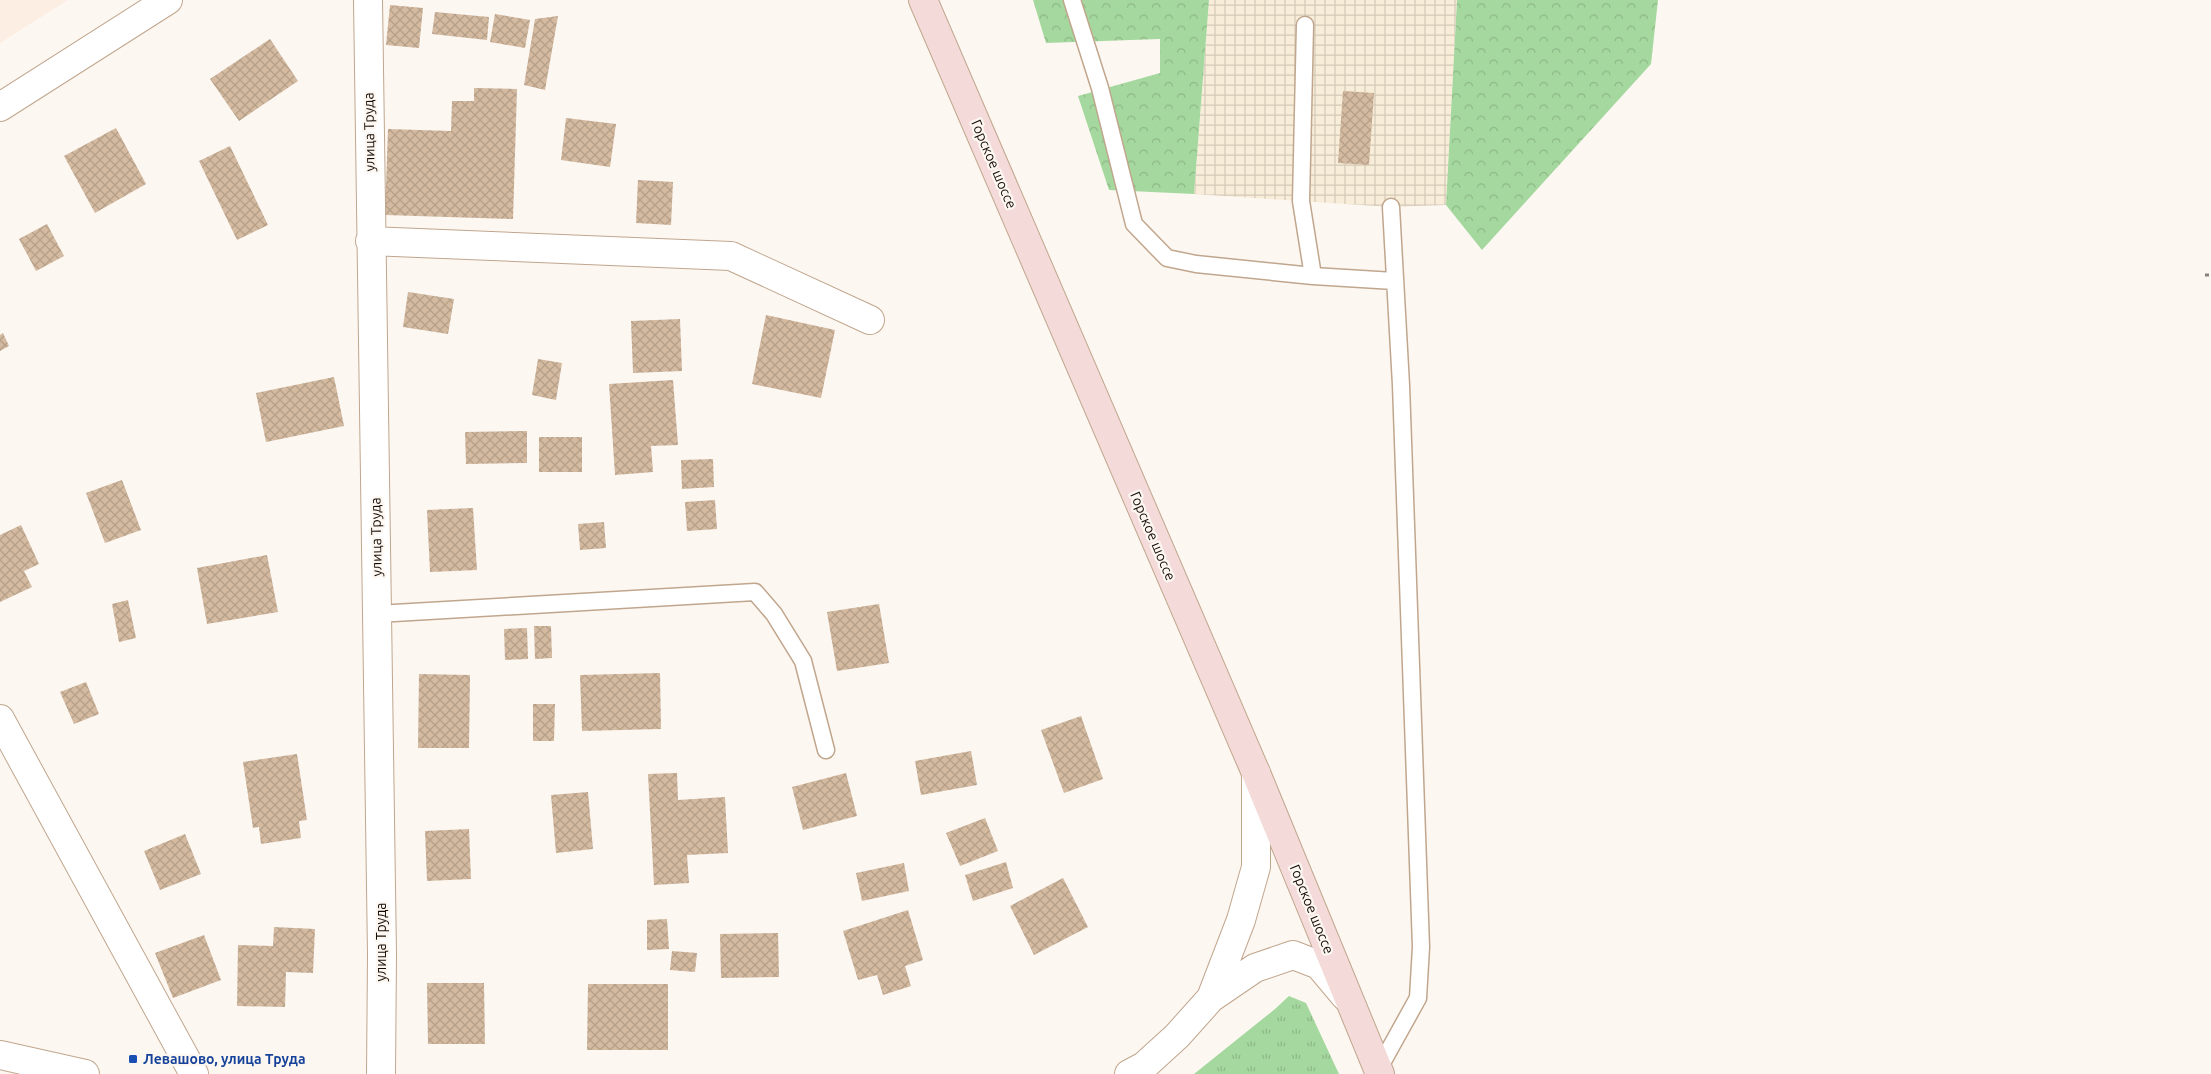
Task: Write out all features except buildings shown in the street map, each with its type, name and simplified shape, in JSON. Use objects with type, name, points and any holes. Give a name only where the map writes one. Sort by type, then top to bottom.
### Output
[{"type":"main road","name":"Горское шоссе","points":[[923,0],[1256,774],[1379,1072]]},
{"type":"street","points":[[0,107],[168,0]]},
{"type":"street","name":"улица Труда","points":[[368,0],[370,241],[382,955],[381,1074]]},
{"type":"street","points":[[370,241],[731,256],[870,320]]},
{"type":"street","points":[[0,718],[194,1074]]},
{"type":"street","points":[[1211,998],[1240,920],[1256,867],[1256,774]]},
{"type":"street","points":[[1129,1074],[1144,1066],[1177,1036],[1211,998],[1255,968],[1293,955],[1319,965],[1351,1003]]},
{"type":"street","points":[[0,1055],[85,1074]]},
{"type":"lane","points":[[1072,0],[1100,88],[1134,224],[1167,258],[1196,264],[1313,276],[1394,281]]},
{"type":"lane","points":[[1305,25],[1301,201],[1313,276]]},
{"type":"lane","points":[[1379,1072],[1418,998],[1421,947],[1401,385],[1391,207]]},
{"type":"lane","points":[[377,614],[755,592],[774,614],[802,661],[826,750]]},
{"type":"path","points":[[2205,275],[2211,275]]},
{"type":"shaded area","points":[[0,0],[68,0],[0,43]]},
{"type":"shaded area","points":[[1209,0],[1457,0],[1446,205],[1391,207],[1194,194]]},
{"type":"green space","points":[[1033,0],[1209,0],[1194,194],[1109,190],[1078,96],[1160,73],[1160,39],[1046,43]]},
{"type":"green space","points":[[1457,0],[1658,0],[1651,64],[1482,250],[1446,205]]},
{"type":"green space","points":[[1289,996],[1306,1003],[1339,1074],[1194,1074],[1275,1009]]},
{"type":"place","name":"Левашово, улица Труда","points":[[133,1059]]}]
